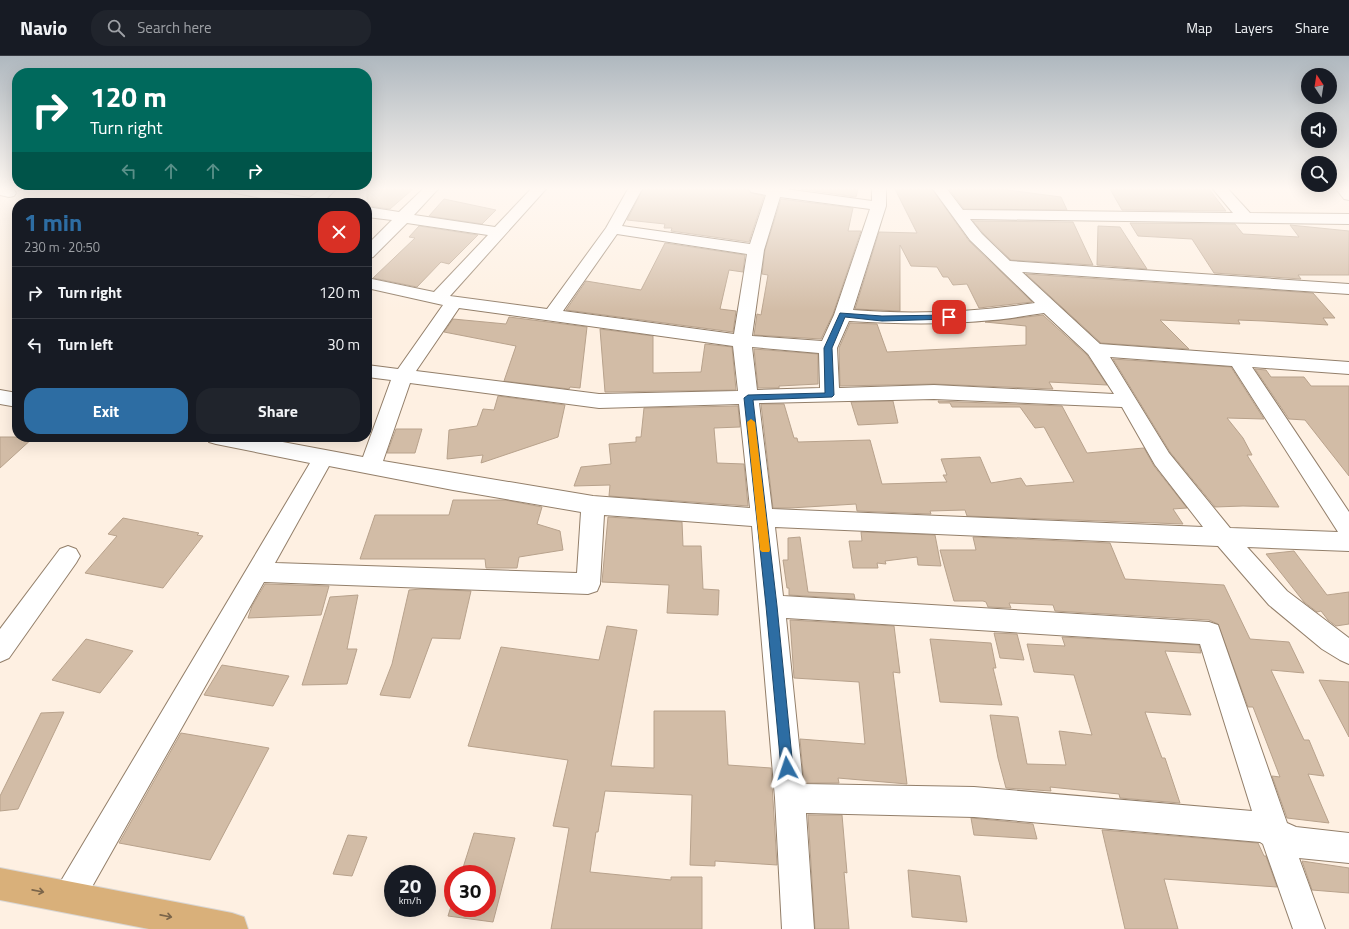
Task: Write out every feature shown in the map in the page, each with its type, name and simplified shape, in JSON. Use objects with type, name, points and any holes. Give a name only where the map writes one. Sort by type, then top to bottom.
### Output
[{"type":"main road","points":[[0,884],[232,929]]},
{"type":"street","points":[[372,249],[391,230]]},
{"type":"street","points":[[485,230],[499,232]]},
{"type":"street","points":[[370,466],[403,375],[446,300],[501,230]]},
{"type":"street","points":[[552,315],[612,230]]},
{"type":"street","points":[[618,230],[756,250]]},
{"type":"street","points":[[762,230],[756,250],[742,341],[772,606],[790,798],[798,929]]},
{"type":"street","points":[[830,395],[828,348],[843,315],[871,230]]},
{"type":"street","points":[[970,230],[1005,266],[1095,350],[1111,372],[1162,459],[1224,537],[1278,598],[1331,641],[1349,652]]},
{"type":"street","points":[[1005,266],[1349,289]]},
{"type":"street","points":[[372,285],[446,300],[552,315],[742,341],[828,348]]},
{"type":"street","points":[[843,315],[882,318],[949,317],[994,315],[1048,307]]},
{"type":"street","points":[[1095,350],[1238,362],[1349,368]]},
{"type":"street","points":[[1238,362],[1349,530]]},
{"type":"street","points":[[372,372],[599,402],[934,392],[1128,402]]},
{"type":"street","points":[[0,397],[12,399]]},
{"type":"street","points":[[243,442],[453,482],[593,505],[762,518],[1349,542]]},
{"type":"street","points":[[69,897],[324,457]]},
{"type":"street","points":[[257,572],[588,584],[593,505]]},
{"type":"street","points":[[0,650],[68,556]]},
{"type":"street","points":[[772,606],[1209,633],[1275,834],[1309,929]]},
{"type":"street","points":[[790,798],[974,802],[1264,827],[1275,834],[1296,842],[1349,848]]},
{"type":"building","points":[[416,230],[444,230],[478,235],[449,264],[441,262],[417,287],[373,278],[415,238],[409,237]]},
{"type":"building","points":[[671,230],[753,230],[749,242],[671,231]]},
{"type":"building","points":[[771,230],[861,231],[833,314],[821,339],[754,335],[757,314],[761,315],[768,275],[762,274],[765,250]]},
{"type":"building","points":[[915,230],[961,230],[969,241],[1032,302],[979,308],[967,284],[953,285],[948,277],[943,277],[937,267],[911,266],[900,245],[900,311],[855,309],[879,232],[917,233]]},
{"type":"building","points":[[980,230],[1077,230],[1093,265],[1011,260]]},
{"type":"building","points":[[1098,230],[1122,230],[1147,269],[1097,265]]},
{"type":"building","points":[[1134,230],[1240,230],[1243,234],[1299,237],[1294,230],[1349,231],[1349,275],[1298,275],[1301,279],[1214,273],[1192,239],[1138,236]]},
{"type":"building","points":[[665,243],[745,255],[743,272],[729,270],[720,309],[736,311],[733,332],[566,310],[586,281],[641,290]]},
{"type":"building","points":[[1026,274],[1313,293],[1335,318],[1323,318],[1328,325],[1238,320],[1240,324],[1160,320],[1189,349],[1101,343]]},
{"type":"building","points":[[1043,315],[1087,355],[1107,385],[1049,382],[1053,389],[934,384],[840,386],[839,348],[850,323],[877,324],[887,352],[1026,345],[1026,326],[985,322]]},
{"type":"building","points":[[509,317],[587,327],[580,388],[570,387],[569,389],[504,381],[516,346],[444,332],[453,319],[506,324]]},
{"type":"building","points":[[600,329],[653,336],[653,373],[701,372],[705,344],[732,347],[736,390],[605,392]]},
{"type":"building","points":[[754,349],[818,354],[818,384],[779,386],[779,388],[758,388]]},
{"type":"building","points":[[1113,359],[1231,367],[1264,419],[1227,418],[1243,438],[1252,455],[1247,455],[1279,507],[1215,507],[1170,452]]},
{"type":"building","points":[[1255,369],[1266,370],[1271,377],[1304,377],[1311,386],[1349,386],[1349,476],[1305,420],[1289,419]]},
{"type":"building","points":[[498,396],[565,405],[558,437],[481,463],[483,455],[447,459],[449,430],[477,426],[483,409],[494,410]]},
{"type":"building","points":[[893,401],[898,423],[858,425],[851,402]]},
{"type":"building","points":[[938,401],[1062,406],[1087,453],[1144,448],[1154,466],[1187,508],[1173,509],[1183,524],[967,516],[965,510],[930,511],[931,514],[857,511],[856,504],[773,508],[761,404],[784,404],[794,438],[797,438],[798,442],[870,440],[882,484],[947,482],[943,475],[947,475],[941,459],[980,457],[991,483],[1021,478],[1026,486],[1074,482],[1044,427],[1035,428],[1020,407],[952,407],[950,403],[939,403]]},
{"type":"building","points":[[738,406],[740,427],[714,428],[717,463],[744,464],[748,506],[609,496],[610,485],[574,486],[581,467],[611,464],[609,444],[636,442],[636,437],[641,437],[644,408]]},
{"type":"building","points":[[396,429],[422,429],[415,453],[387,453]]},
{"type":"building","points":[[0,437],[12,437],[12,442],[29,442],[0,468]]},
{"type":"building","points":[[453,500],[505,500],[542,507],[537,524],[560,531],[563,550],[519,557],[517,568],[486,568],[485,559],[360,559],[375,515],[449,515]]},
{"type":"building","points":[[608,517],[682,522],[683,546],[701,546],[703,589],[719,590],[718,615],[667,613],[669,585],[602,582]]},
{"type":"building","points":[[123,518],[199,533],[197,535],[203,536],[163,588],[85,573],[117,536],[108,534]]},
{"type":"building","points":[[861,532],[935,535],[941,566],[918,565],[917,557],[885,561],[886,564],[877,563],[878,568],[853,568],[849,541],[862,541]]},
{"type":"building","points":[[800,537],[808,592],[854,594],[855,599],[789,595],[783,560],[788,560],[788,538]]},
{"type":"building","points":[[973,537],[1110,543],[1125,579],[1224,585],[1250,639],[1289,642],[1304,673],[1271,670],[1304,740],[1309,740],[1324,776],[1308,774],[1329,823],[1287,818],[1272,776],[1280,777],[1253,707],[1248,707],[1218,624],[1209,620],[1055,611],[1053,605],[1009,603],[1011,608],[988,607],[986,602],[983,601],[954,601],[940,550],[976,550]]},
{"type":"building","points":[[1294,551],[1327,595],[1349,592],[1349,624],[1336,626],[1328,620],[1321,611],[1317,612],[1304,602],[1266,554]]},
{"type":"building","points":[[265,584],[329,586],[321,615],[248,618],[252,606]]},
{"type":"building","points":[[422,589],[471,591],[460,639],[432,638],[410,698],[380,695],[392,664],[409,590]]},
{"type":"building","points":[[358,595],[347,649],[357,649],[347,684],[302,685],[330,597]]},
{"type":"building","points":[[790,620],[894,626],[900,673],[893,672],[907,784],[838,778],[839,783],[804,783],[800,739],[865,744],[859,682],[794,678]]},
{"type":"building","points":[[607,626],[637,630],[611,766],[654,768],[654,711],[725,711],[728,765],[771,768],[777,865],[715,861],[715,866],[690,865],[692,795],[605,791],[598,832],[596,832],[590,872],[671,880],[671,877],[702,877],[702,929],[551,929],[569,828],[553,826],[568,760],[468,746],[501,647],[599,660]]},
{"type":"building","points":[[994,633],[1017,634],[1024,660],[1000,658]]},
{"type":"building","points":[[1062,637],[1199,645],[1201,653],[1165,651],[1191,715],[1145,712],[1162,758],[1165,758],[1180,803],[1120,798],[1119,794],[1050,787],[1051,791],[1006,788],[998,758],[990,715],[1018,717],[1027,764],[1066,765],[1059,731],[1092,735],[1074,675],[1034,672],[1027,644],[1065,646]]},
{"type":"building","points":[[86,639],[133,651],[100,693],[52,680]]},
{"type":"building","points":[[930,639],[991,643],[996,668],[993,668],[1002,705],[940,702]]},
{"type":"building","points":[[222,665],[289,676],[273,706],[204,695]]},
{"type":"building","points":[[1319,680],[1349,682],[1349,737]]},
{"type":"building","points":[[64,712],[18,809],[0,811],[0,796],[41,713]]},
{"type":"building","points":[[181,733],[269,748],[210,860],[119,843]]},
{"type":"building","points":[[808,815],[842,815],[847,873],[844,872],[849,929],[815,929]]},
{"type":"building","points":[[971,818],[1033,824],[1037,839],[974,835]]},
{"type":"building","points":[[1102,830],[1258,843],[1264,856],[1266,856],[1277,887],[1164,879],[1178,929],[1125,929]]},
{"type":"building","points":[[474,833],[515,838],[496,911],[496,865],[464,865]]},
{"type":"building","points":[[348,835],[367,837],[352,876],[333,874]]},
{"type":"building","points":[[1302,861],[1349,868],[1349,893],[1312,890]]},
{"type":"building","points":[[908,870],[960,876],[967,922],[912,917]]},
{"type":"building","points":[[456,917],[494,917],[493,922]]},
{"type":"slow traffic","points":[[751,422],[765,550]]},
{"type":"route","points":[[787,768],[772,606],[748,398],[830,395],[828,348],[843,315],[882,318],[949,317]]}]
